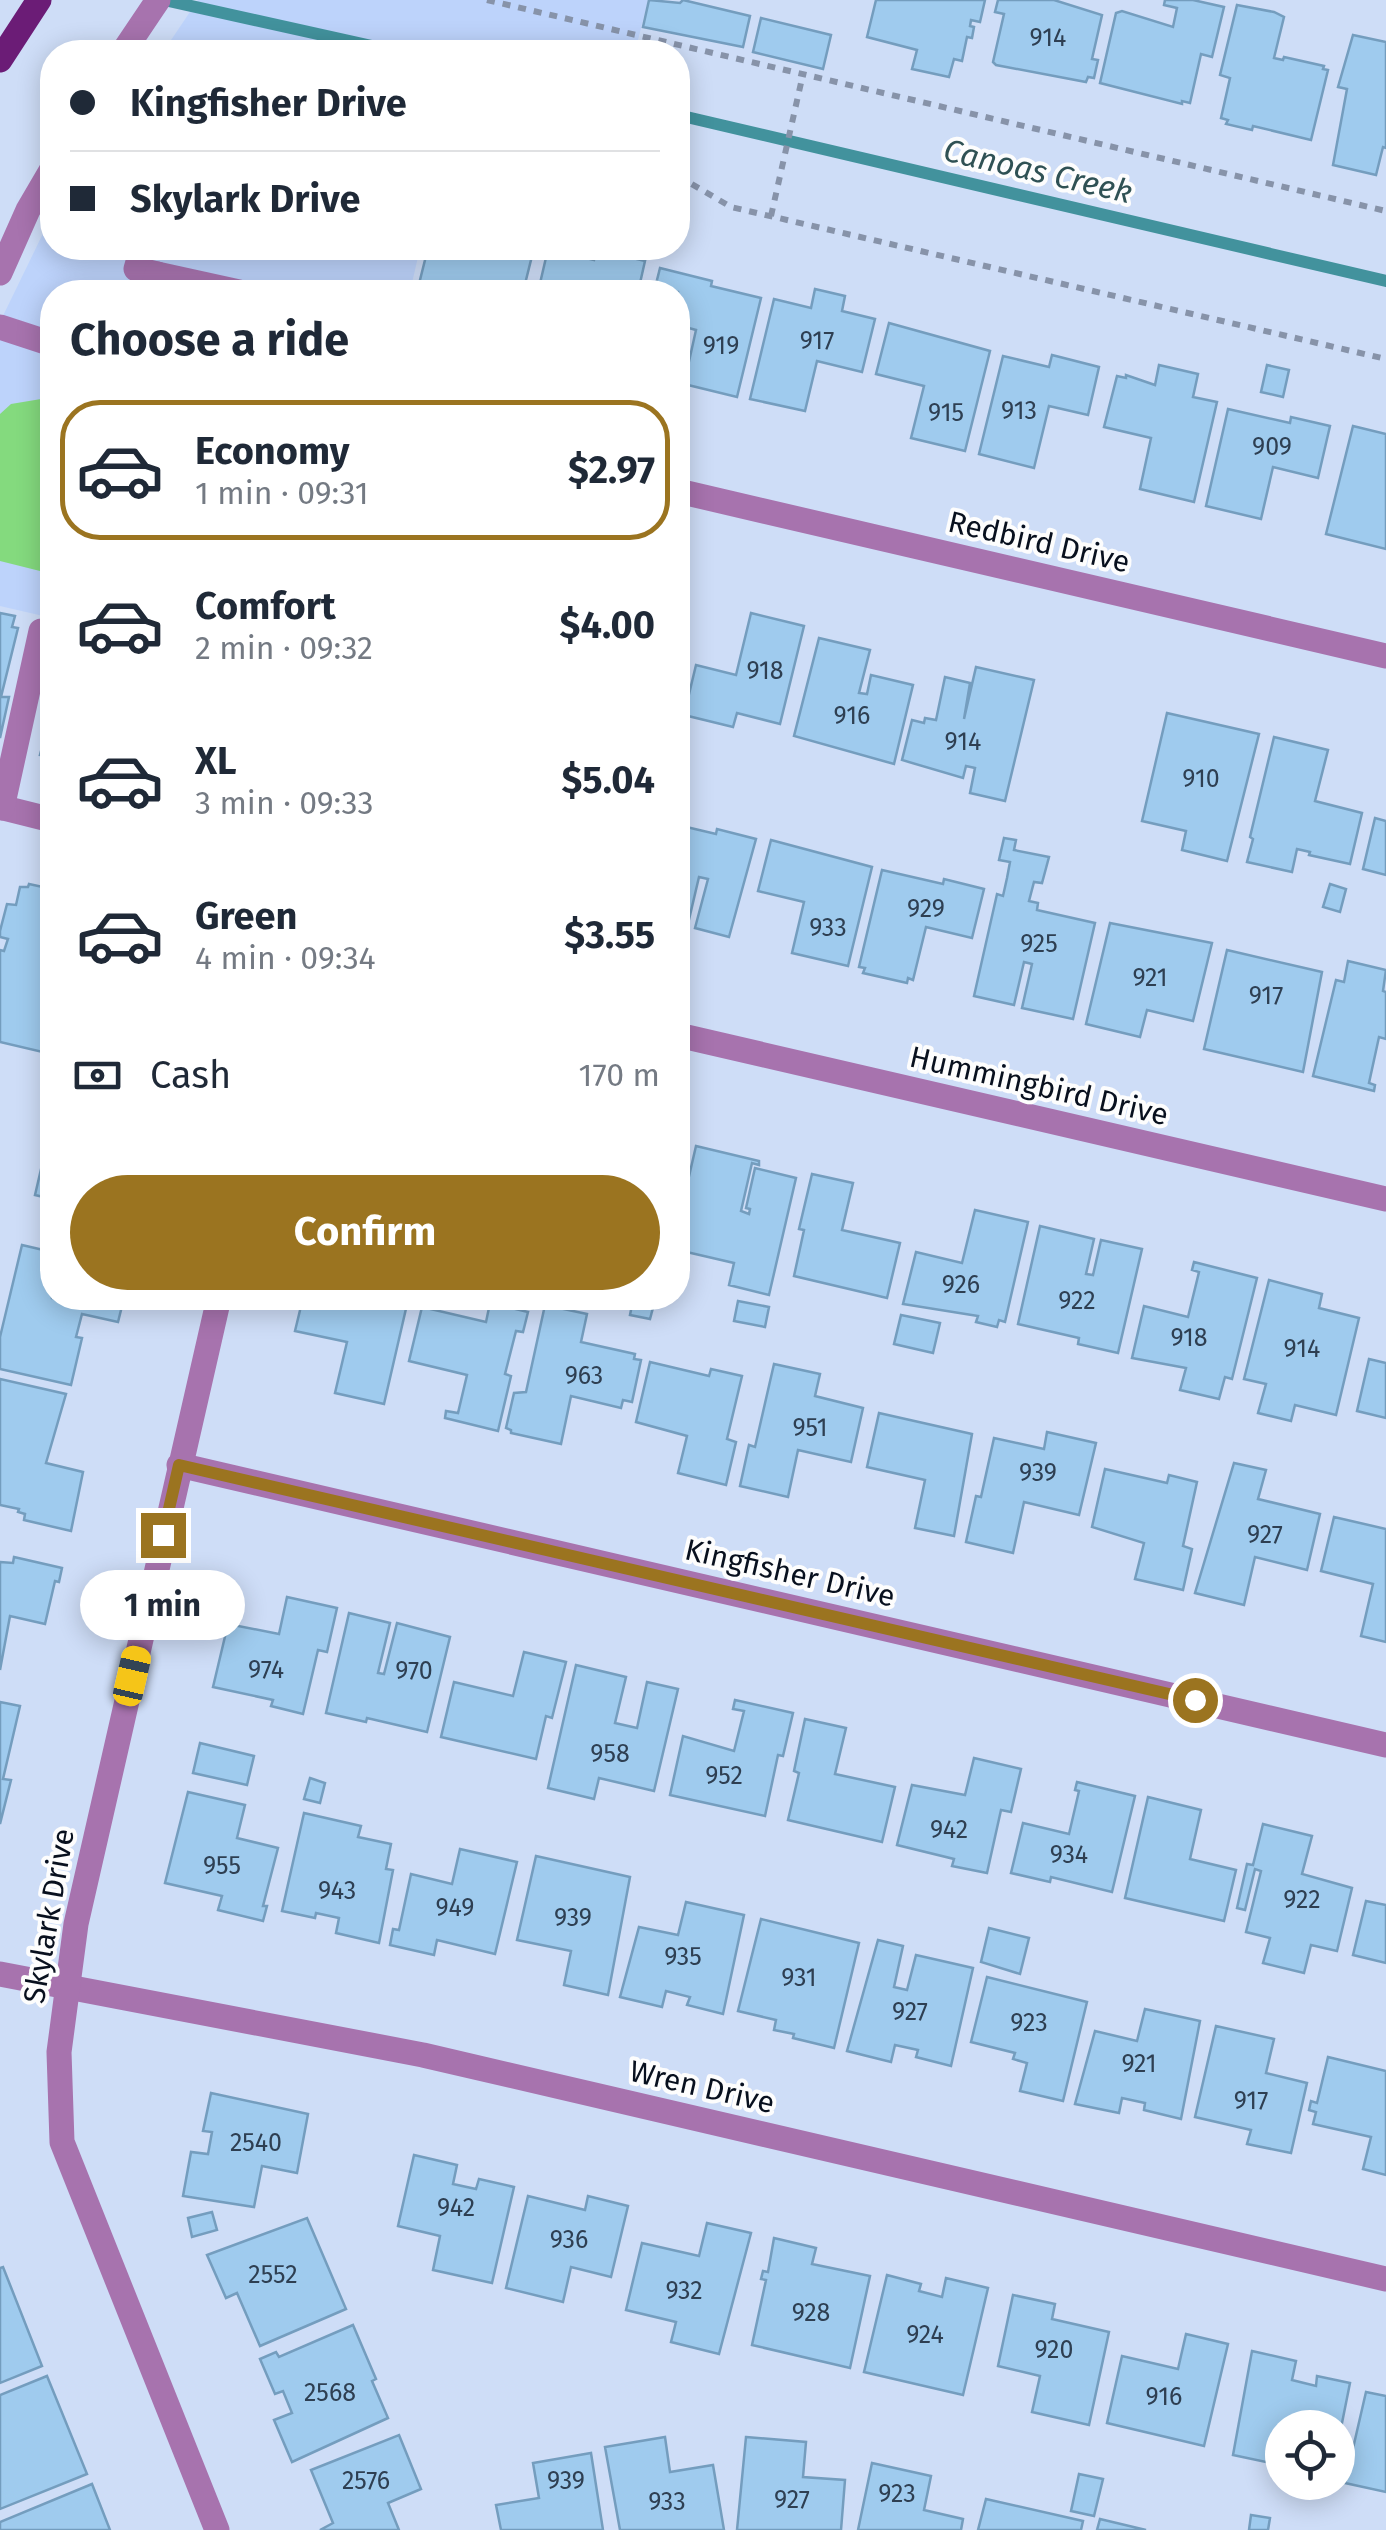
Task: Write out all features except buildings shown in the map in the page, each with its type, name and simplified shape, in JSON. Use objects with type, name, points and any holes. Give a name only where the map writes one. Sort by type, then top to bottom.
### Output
[{"type":"main road","points":[[0,60],[38,0]]},
{"type":"street","points":[[131,40],[152,8]]},
{"type":"street","points":[[0,272],[40,189]]},
{"type":"street","points":[[139,260],[136,269],[150,280]]},
{"type":"street","points":[[0,326],[40,340]]},
{"type":"street","name":"Redbird Drive","points":[[690,494],[1386,656]]},
{"type":"street","points":[[40,635],[1,807],[40,817]]},
{"type":"street","name":"Hummingbird Drive","points":[[690,1039],[1386,1199]]},
{"type":"street","name":"Skylark Drive","points":[[216,1310],[76,1924],[60,2052],[62,2142],[217,2530]]},
{"type":"street","name":"Kingfisher Drive","points":[[179,1465],[1386,1744]]},
{"type":"street","name":"Wren Drive","points":[[0,1974],[423,2055],[1386,2279]]},
{"type":"path","points":[[487,0],[658,40]]},
{"type":"path","points":[[690,48],[1386,211]]},
{"type":"path","points":[[771,216],[803,74]]},
{"type":"path","points":[[690,183],[731,207],[1386,359]]},
{"type":"shaded area","points":[[198,0],[648,0],[638,40],[171,40]]},
{"type":"shaded area","points":[[40,240],[40,260],[417,260],[413,280],[40,280],[40,615],[0,606],[0,322]]},
{"type":"green space","points":[[40,399],[40,571],[0,561],[0,414],[11,404]]},
{"type":"waterway","name":"Canoas Creek","points":[[164,0],[345,40]]},
{"type":"waterway","name":"Canoas Creek","points":[[690,118],[1386,281]]},
{"type":"route","points":[[163,1535],[179,1465],[1195,1700]]}]
